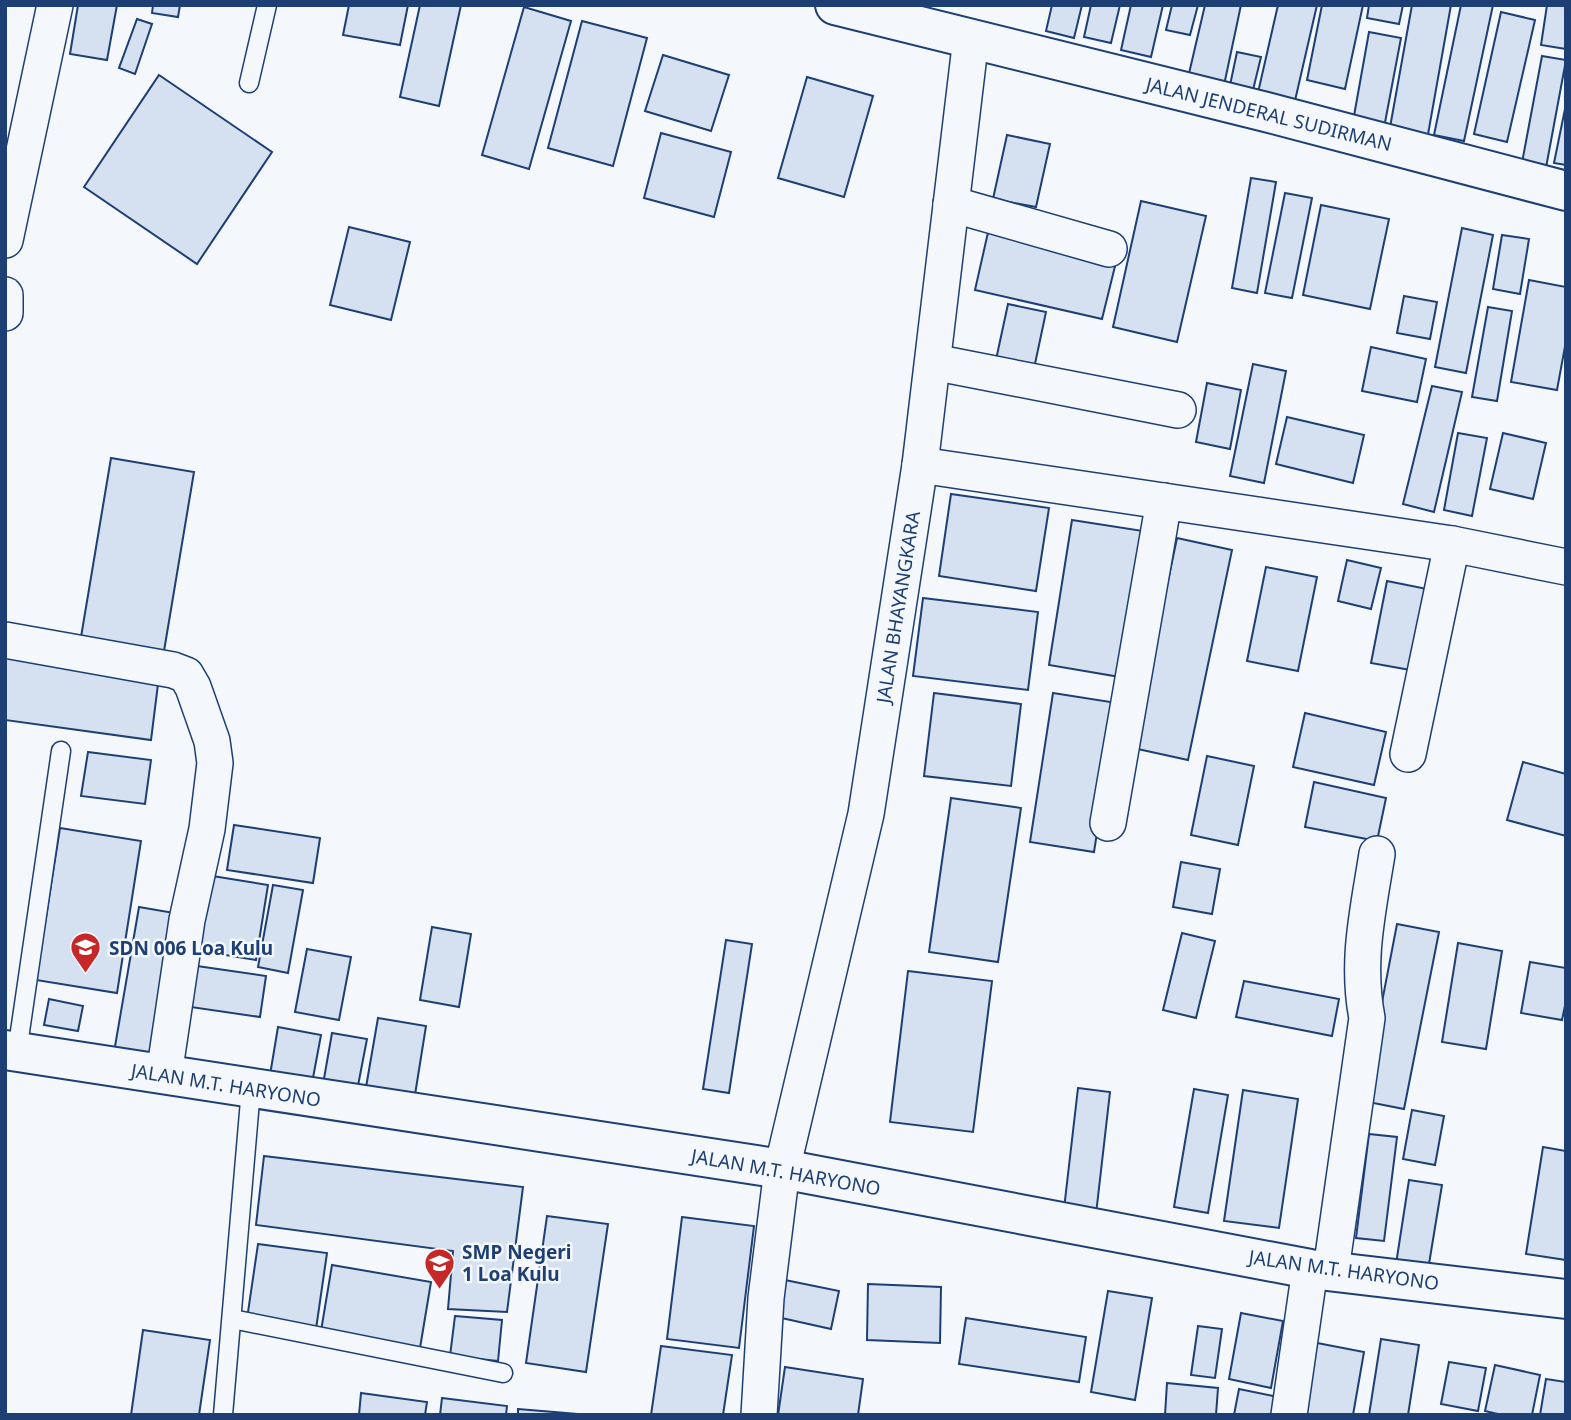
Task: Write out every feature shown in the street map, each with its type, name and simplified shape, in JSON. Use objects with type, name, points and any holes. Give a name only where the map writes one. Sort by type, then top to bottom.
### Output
[{"type":"main road","name":"JALAN JENDERAL SUDIRMAN","points":[[835,5],[1566,191]]},
{"type":"main road","name":"JALAN M.T. HARYONO","points":[[11,1051],[782,1169],[1321,1270],[1566,1300]]},
{"type":"street","points":[[5,240],[55,5]]},
{"type":"street","name":"JALAN BHAYANGKARA","points":[[759,1415],[766,1298],[782,1169],[866,814],[920,465],[971,38]]},
{"type":"street","points":[[951,204],[1110,249]]},
{"type":"street","points":[[5,295],[5,313]]},
{"type":"street","points":[[933,362],[1178,410]]},
{"type":"street","points":[[920,465],[1452,544],[1566,567]]},
{"type":"street","points":[[1108,823],[1164,501]]},
{"type":"street","points":[[1408,754],[1452,544]]},
{"type":"street","points":[[5,640],[173,670],[186,675],[193,687],[212,740],[215,763],[207,829],[187,920],[164,1075]]},
{"type":"street","points":[[1289,1415],[1321,1270],[1367,1018],[1361,976],[1363,942],[1377,854]]},
{"type":"lane","points":[[249,83],[267,5]]},
{"type":"lane","points":[[11,1051],[61,751]]},
{"type":"lane","points":[[223,1415],[251,1089]]},
{"type":"lane","points":[[232,1319],[503,1373]]},
{"type":"building","points":[[78,5],[117,5],[107,60],[70,54]]},
{"type":"building","points":[[153,5],[180,5],[178,17],[152,13]]},
{"type":"building","points":[[349,5],[408,5],[400,45],[343,35]]},
{"type":"building","points":[[420,5],[461,5],[439,106],[400,97]]},
{"type":"building","points":[[1052,5],[1082,5],[1074,38],[1046,31]]},
{"type":"building","points":[[1091,5],[1120,5],[1111,43],[1084,37]]},
{"type":"building","points":[[1131,5],[1163,5],[1151,57],[1121,50]]},
{"type":"building","points":[[1172,5],[1198,5],[1190,35],[1166,30]]},
{"type":"building","points":[[1205,5],[1241,5],[1223,90],[1187,82]]},
{"type":"building","points":[[1278,5],[1317,5],[1294,105],[1257,97]]},
{"type":"building","points":[[1322,5],[1363,5],[1345,89],[1307,80]]},
{"type":"building","points":[[1369,5],[1403,5],[1399,24],[1367,18]]},
{"type":"building","points":[[1412,5],[1451,5],[1427,140],[1389,133]]},
{"type":"building","points":[[1461,5],[1493,5],[1464,141],[1434,135]]},
{"type":"building","points":[[1547,5],[1566,5],[1566,49],[1541,45]]},
{"type":"building","points":[[524,7],[571,21],[529,169],[482,155]]},
{"type":"building","points":[[1501,12],[1535,20],[1507,142],[1474,134]]},
{"type":"building","points":[[137,19],[152,24],[135,74],[119,68]]},
{"type":"building","points":[[582,21],[647,38],[613,166],[548,148]]},
{"type":"building","points":[[1369,32],[1401,38],[1383,133],[1352,127]]},
{"type":"building","points":[[1237,52],[1261,57],[1252,94],[1229,90]]},
{"type":"building","points":[[663,55],[729,75],[711,131],[645,111]]},
{"type":"building","points":[[1542,56],[1566,60],[1545,173],[1521,168]]},
{"type":"building","points":[[159,75],[272,152],[197,264],[84,187]]},
{"type":"building","points":[[807,77],[873,96],[844,197],[778,178]]},
{"type":"building","points":[[1566,104],[1566,165],[1554,163]]},
{"type":"building","points":[[661,133],[731,152],[714,217],[644,198]]},
{"type":"building","points":[[1007,135],[1050,144],[1036,207],[993,199]]},
{"type":"building","points":[[1251,178],[1276,182],[1257,293],[1232,288]]},
{"type":"building","points":[[1285,193],[1312,198],[1292,298],[1265,293]]},
{"type":"building","points":[[1141,201],[1206,216],[1177,342],[1113,327]]},
{"type":"building","points":[[1321,205],[1389,219],[1370,309],[1303,295]]},
{"type":"building","points":[[349,227],[410,242],[391,320],[330,305]]},
{"type":"building","points":[[989,228],[1117,258],[1102,319],[975,290]]},
{"type":"building","points":[[1462,228],[1493,235],[1466,373],[1435,367]]},
{"type":"building","points":[[1502,235],[1529,239],[1520,294],[1493,289]]},
{"type":"building","points":[[1529,280],[1566,287],[1566,341],[1557,390],[1511,382]]},
{"type":"building","points":[[1404,296],[1437,302],[1430,339],[1397,333]]},
{"type":"building","points":[[1008,304],[1046,312],[1032,378],[994,369]]},
{"type":"building","points":[[1488,307],[1512,311],[1497,401],[1472,397]]},
{"type":"building","points":[[1371,347],[1426,359],[1417,402],[1362,391]]},
{"type":"building","points":[[1253,364],[1286,371],[1264,483],[1230,476]]},
{"type":"building","points":[[1207,383],[1241,390],[1230,449],[1196,442]]},
{"type":"building","points":[[1432,386],[1462,392],[1434,512],[1403,504]]},
{"type":"building","points":[[1287,417],[1364,435],[1353,483],[1276,464]]},
{"type":"building","points":[[1458,433],[1487,438],[1472,516],[1444,510]]},
{"type":"building","points":[[1503,433],[1546,443],[1533,499],[1490,489]]},
{"type":"building","points":[[111,458],[194,472],[162,663],[79,649]]},
{"type":"building","points":[[951,494],[1049,508],[1036,591],[939,576]]},
{"type":"building","points":[[1072,520],[1143,531],[1120,677],[1049,665]]},
{"type":"building","points":[[1177,538],[1232,550],[1188,760],[1133,748]]},
{"type":"building","points":[[1347,560],[1381,568],[1371,609],[1338,601]]},
{"type":"building","points":[[1266,567],[1317,577],[1298,671],[1247,661]]},
{"type":"building","points":[[1387,581],[1432,590],[1416,671],[1371,663]]},
{"type":"building","points":[[923,598],[1038,612],[1028,690],[913,676]]},
{"type":"building","points":[[5,655],[159,676],[151,740],[5,720]]},
{"type":"building","points":[[934,693],[1021,704],[1011,786],[924,776]]},
{"type":"building","points":[[1053,693],[1117,703],[1094,852],[1030,842]]},
{"type":"building","points":[[1305,713],[1386,732],[1374,785],[1293,767]]},
{"type":"building","points":[[88,752],[151,760],[145,804],[81,796]]},
{"type":"building","points":[[1207,756],[1254,766],[1238,845],[1191,835]]},
{"type":"building","points":[[1523,762],[1566,774],[1566,836],[1507,820]]},
{"type":"building","points":[[1314,782],[1386,798],[1377,841],[1305,827]]},
{"type":"building","points":[[951,798],[1021,808],[998,962],[929,952]]},
{"type":"building","points":[[234,825],[320,838],[313,883],[227,870]]},
{"type":"building","points":[[60,828],[141,841],[117,993],[36,980]]},
{"type":"building","points":[[1181,862],[1220,869],[1212,914],[1173,907]]},
{"type":"building","points":[[200,874],[268,885],[256,960],[188,949]]},
{"type":"building","points":[[273,885],[303,890],[288,973],[258,967]]},
{"type":"building","points":[[139,907],[180,914],[155,1065],[113,1058]]},
{"type":"building","points":[[1397,924],[1439,932],[1404,1109],[1363,1101]]},
{"type":"building","points":[[432,927],[471,934],[459,1007],[420,1000]]},
{"type":"building","points":[[1182,933],[1215,941],[1196,1018],[1163,1010]]},
{"type":"building","points":[[726,940],[752,944],[729,1093],[703,1089]]},
{"type":"building","points":[[1458,943],[1502,951],[1486,1049],[1442,1042]]},
{"type":"building","points":[[307,949],[351,957],[339,1020],[295,1012]]},
{"type":"building","points":[[1530,962],[1566,968],[1566,1001],[1562,1020],[1521,1013]]},
{"type":"building","points":[[183,964],[266,976],[260,1017],[177,1005]]},
{"type":"building","points":[[908,971],[992,981],[973,1132],[890,1122]]},
{"type":"building","points":[[1244,981],[1339,999],[1332,1036],[1236,1017]]},
{"type":"building","points":[[49,999],[83,1006],[78,1031],[44,1025]]},
{"type":"building","points":[[378,1018],[426,1026],[414,1101],[365,1093]]},
{"type":"building","points":[[278,1027],[321,1035],[310,1094],[268,1087]]},
{"type":"building","points":[[332,1033],[367,1039],[356,1096],[322,1090]]},
{"type":"building","points":[[1078,1088],[1110,1092],[1096,1214],[1064,1209]]},
{"type":"building","points":[[1194,1089],[1228,1095],[1208,1213],[1174,1207]]},
{"type":"building","points":[[1243,1090],[1298,1099],[1279,1228],[1224,1221]]},
{"type":"building","points":[[1412,1110],[1444,1116],[1435,1165],[1403,1159]]},
{"type":"building","points":[[1369,1134],[1397,1137],[1384,1241],[1356,1238]]},
{"type":"building","points":[[1543,1147],[1566,1151],[1566,1260],[1526,1254]]},
{"type":"building","points":[[264,1156],[523,1187],[507,1312],[448,1309],[453,1251],[256,1225]]},
{"type":"building","points":[[1409,1180],[1442,1185],[1428,1270],[1396,1264]]},
{"type":"building","points":[[547,1216],[608,1224],[586,1372],[526,1363]]},
{"type":"building","points":[[682,1217],[754,1226],[739,1348],[667,1339]]},
{"type":"building","points":[[258,1244],[327,1253],[316,1329],[247,1319]]},
{"type":"building","points":[[332,1265],[431,1282],[420,1348],[321,1331]]},
{"type":"building","points":[[785,1280],[839,1291],[831,1329],[777,1317]]},
{"type":"building","points":[[868,1284],[941,1287],[940,1343],[867,1340]]},
{"type":"building","points":[[1108,1291],[1152,1298],[1135,1400],[1091,1392]]},
{"type":"building","points":[[1241,1313],[1283,1321],[1271,1388],[1229,1379]]},
{"type":"building","points":[[455,1316],[502,1320],[498,1361],[450,1356]]},
{"type":"building","points":[[966,1318],[1086,1337],[1079,1382],[959,1364]]},
{"type":"building","points":[[1198,1326],[1222,1329],[1215,1378],[1191,1375]]},
{"type":"building","points":[[143,1330],[210,1340],[199,1415],[131,1415]]},
{"type":"building","points":[[1381,1339],[1419,1345],[1408,1415],[1369,1415]]},
{"type":"building","points":[[1312,1342],[1364,1352],[1353,1415],[1299,1415]]},
{"type":"building","points":[[661,1346],[732,1355],[723,1415],[651,1415]]},
{"type":"building","points":[[1449,1362],[1486,1368],[1478,1411],[1441,1404]]},
{"type":"building","points":[[1495,1365],[1540,1375],[1532,1415],[1502,1415],[1485,1411]]},
{"type":"building","points":[[785,1367],[863,1379],[858,1415],[778,1415]]},
{"type":"building","points":[[1546,1379],[1566,1382],[1566,1415],[1540,1415]]},
{"type":"building","points":[[1167,1383],[1218,1388],[1216,1415],[1165,1415]]},
{"type":"building","points":[[1239,1389],[1278,1397],[1274,1415],[1234,1415]]},
{"type":"building","points":[[361,1393],[427,1402],[425,1415],[359,1415]]},
{"type":"building","points":[[442,1398],[507,1406],[506,1415],[440,1415]]},
{"type":"building","points":[[518,1409],[577,1414],[577,1415],[518,1415]]},
{"type":"place","name":"SDN 006 Loa Kulu","points":[[86,975]]},
{"type":"place","name":"SMP Negeri 1 Loa Kulu","points":[[439,1290]]}]
